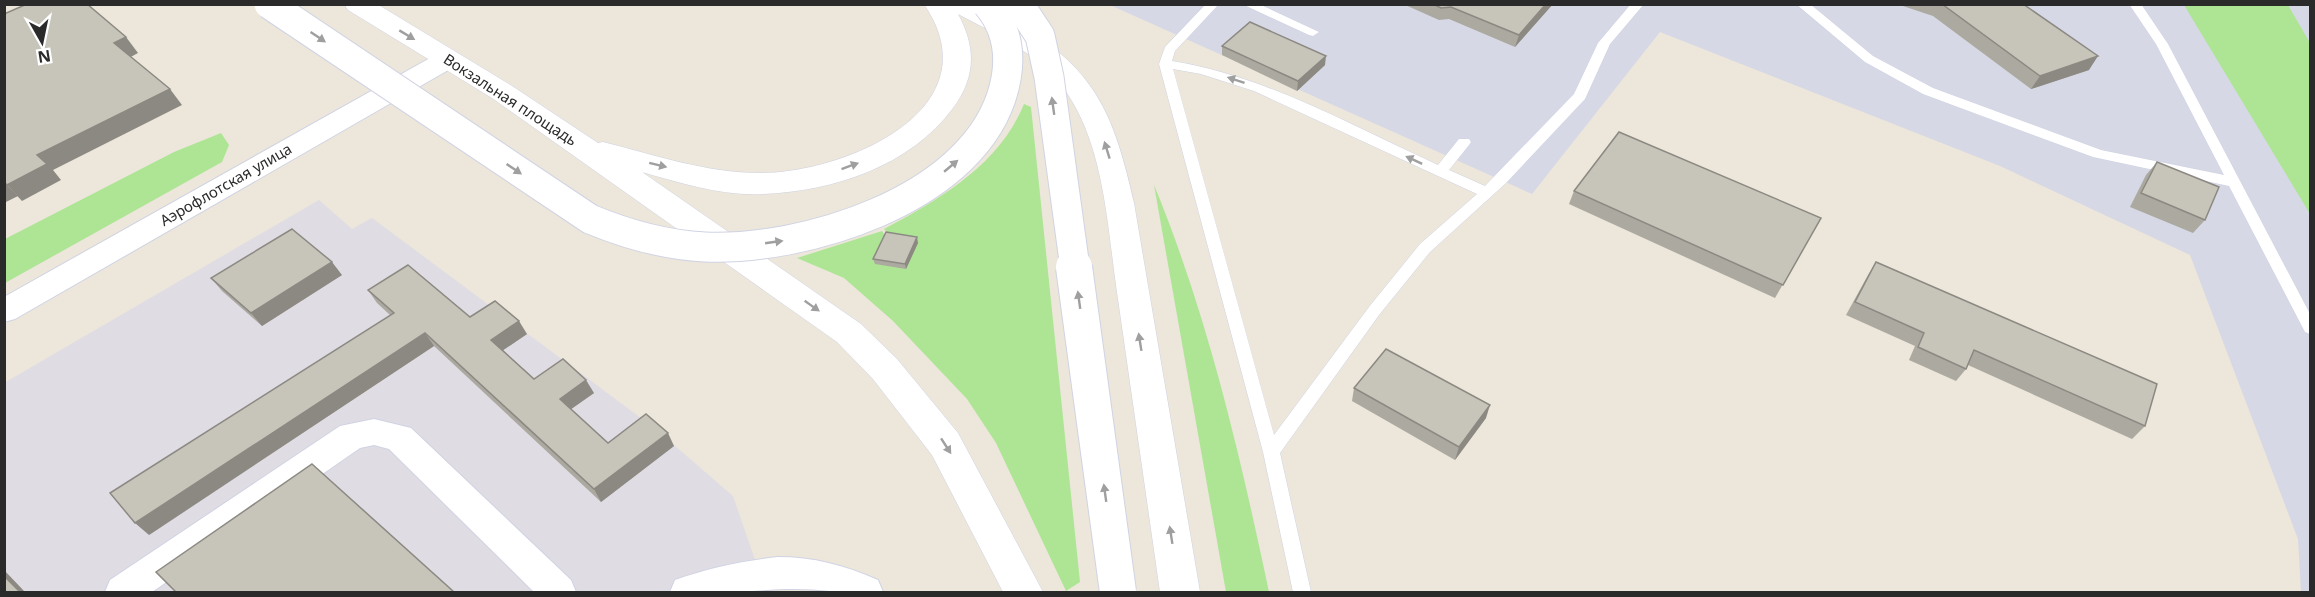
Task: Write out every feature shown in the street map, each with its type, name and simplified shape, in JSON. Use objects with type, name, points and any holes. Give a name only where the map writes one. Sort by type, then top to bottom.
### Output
[{"type":"main road","points":[[269,4],[590,219],[618,230],[670,243],[740,247],[785,240],[868,216],[914,194],[953,165],[981,136],[1005,88],[1009,68],[1008,46],[996,14],[987,4]]},
{"type":"main road","name":"Вокзальная площадь","points":[[357,4],[502,92],[661,200],[849,333],[885,369],[945,444],[1023,592]]},
{"type":"main road","points":[[581,146],[734,182],[797,180],[857,164],[898,144],[913,132],[928,119],[953,86],[958,49],[950,24],[937,4]]},
{"type":"main road","points":[[958,4],[1040,48],[1062,67],[1084,92],[1098,121],[1110,158],[1119,203],[1180,592]]},
{"type":"main road","points":[[1019,4],[1040,36],[1049,77],[1118,592]]},
{"type":"street","name":"Аэрофлотская улица","points":[[4,311],[448,59]]},
{"type":"street","points":[[123,592],[352,436],[374,432],[399,438],[558,592]]},
{"type":"street","points":[[688,592],[758,574],[789,572],[812,573],[840,581],[865,592]]},
{"type":"lane","points":[[1213,4],[1169,50],[1165,64],[1271,452],[1302,592]]},
{"type":"lane","points":[[1248,4],[1313,32]]},
{"type":"lane","points":[[1271,452],[1374,311],[1425,248],[1486,192],[1580,96],[1604,43],[1638,4]]},
{"type":"lane","points":[[1802,4],[1869,59],[1928,91],[2098,154],[2232,182]]},
{"type":"lane","points":[[2134,4],[2162,44],[2310,328]]},
{"type":"lane","points":[[1165,64],[1203,70],[1259,88],[1486,192]]},
{"type":"lane","points":[[1440,172],[1464,142]]},
{"type":"shaded area","points":[[1110,5],[2310,5],[2310,592],[2301,592],[2298,539],[2190,255],[2000,166],[1660,32],[1532,194]]},
{"type":"shaded area","points":[[319,200],[352,229],[372,218],[653,427],[733,496],[766,592],[5,592],[4,383]]},
{"type":"green space","points":[[2184,5],[2288,5],[2310,43],[2310,214]]},
{"type":"green space","points":[[1024,104],[1031,107],[1080,582],[1066,591],[996,443],[967,399],[893,321],[844,278],[797,258],[882,231],[887,238],[892,238],[884,229],[926,205],[966,178],[999,145],[1013,126]]},
{"type":"green space","points":[[221,133],[229,145],[222,162],[5,283],[5,239],[174,152]]},
{"type":"green space","points":[[1154,185],[1191,285],[1221,386],[1269,592],[1226,592]]},
{"type":"building","points":[[27,4],[87,4],[126,37],[114,43],[170,89],[37,155],[47,164],[7,185],[4,182],[4,14]]},
{"type":"building","points":[[1433,4],[1546,4],[1519,35],[1451,7],[1441,8]]},
{"type":"building","points":[[1942,4],[2023,4],[2098,56],[2040,76]]},
{"type":"building","points":[[1250,22],[1326,56],[1298,81],[1222,46]]},
{"type":"building","points":[[1619,132],[1821,218],[1783,285],[1574,191]]},
{"type":"building","points":[[2157,162],[2219,187],[2205,220],[2141,193]]},
{"type":"building","points":[[292,229],[332,262],[251,313],[211,278]]},
{"type":"building","points":[[886,232],[917,237],[905,264],[873,259]]},
{"type":"building","points":[[1876,262],[2157,384],[2145,426],[1974,350],[1966,369],[1918,347],[1924,333],[1855,302]]},
{"type":"building","points":[[408,265],[470,317],[495,301],[519,321],[491,340],[534,379],[563,359],[586,380],[560,399],[608,443],[646,414],[668,433],[594,489],[425,333],[135,523],[110,493],[394,313],[368,290]]},
{"type":"building","points":[[1386,349],[1490,405],[1459,447],[1354,388]]},
{"type":"building","points":[[312,464],[454,592],[176,592],[156,572]]},
{"type":"building","points":[[4,576],[20,592],[4,592]]}]
